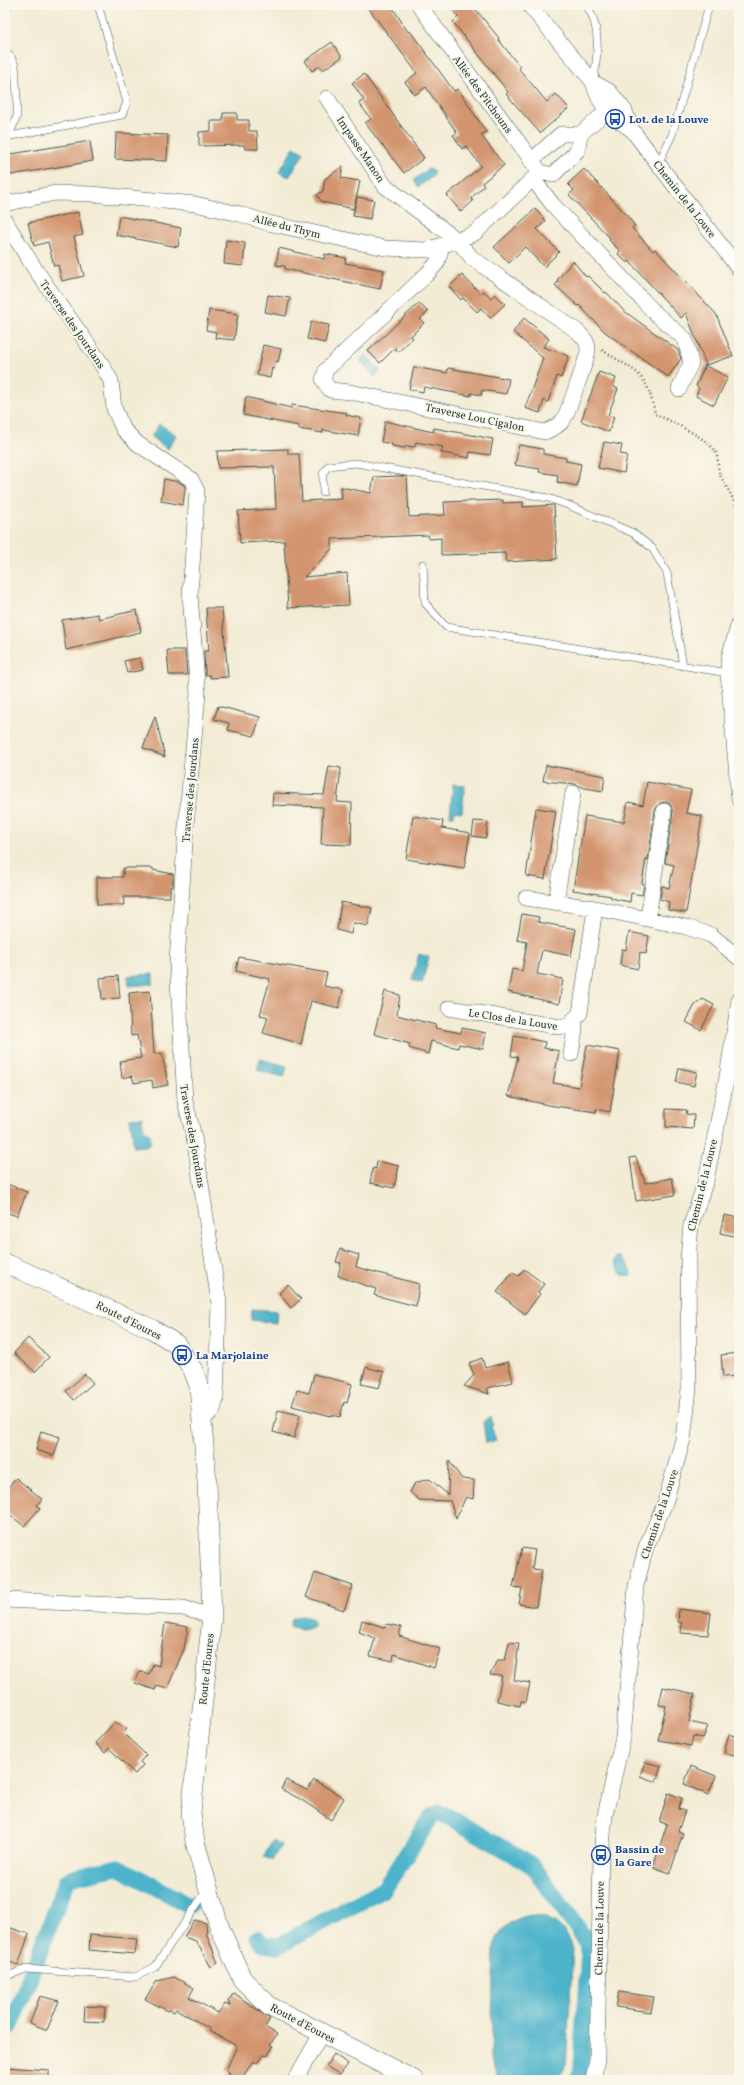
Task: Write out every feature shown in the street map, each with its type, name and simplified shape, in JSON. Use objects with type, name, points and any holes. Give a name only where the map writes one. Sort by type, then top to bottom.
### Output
[{"type":"street","name":"Allée des Pitchouns","points":[[419,5],[539,171],[553,205],[651,308],[685,339],[691,363],[679,389]]},
{"type":"street","name":"Chemin de la Louve","points":[[530,5],[593,82],[609,91],[613,106],[625,111],[632,130],[739,269]]},
{"type":"street","name":"Impasse Manon","points":[[327,98],[385,186],[457,240]]},
{"type":"street","points":[[580,134],[613,106]]},
{"type":"street","name":"Allée du Thym","points":[[9,203],[55,193],[91,194],[195,204],[240,214],[268,223],[385,248],[425,250],[442,246],[476,233],[539,171],[561,134],[580,134],[578,150],[539,171]]},
{"type":"street","name":"Traverse des Jourdans","points":[[5,221],[35,269],[101,363],[111,381],[114,408],[123,429],[138,444],[191,479],[197,491],[190,596],[198,694],[176,962],[185,1101],[194,1137],[219,1303],[216,1399],[213,1410],[202,1420]]},
{"type":"street","points":[[457,240],[472,258],[577,332],[586,340]]},
{"type":"street","name":"Traverse Lou Cigalon","points":[[442,246],[437,263],[427,274],[326,370],[323,380],[330,390],[350,392],[545,432],[555,429],[564,420],[588,350],[586,340]]},
{"type":"street","points":[[739,623],[729,657],[728,673],[739,799]]},
{"type":"street","points":[[556,902],[573,794]]},
{"type":"street","points":[[648,918],[664,811]]},
{"type":"street","points":[[526,898],[595,908],[648,918],[711,935],[739,958]]},
{"type":"street","name":"Le Clos de la Louve","points":[[450,1008],[560,1027],[570,1025],[580,1012],[595,908]]},
{"type":"street","name":"Chemin de la Louve","points":[[593,2080],[597,2060],[601,1855],[605,1815],[623,1738],[636,1586],[646,1546],[665,1503],[683,1439],[689,1389],[688,1260],[691,1225],[706,1180],[727,1078],[739,1000]]},
{"type":"street","name":"Le Clos de la Louve","points":[[571,1054],[575,1029],[574,1019]]},
{"type":"street","name":"Route d'Eoures","points":[[5,1263],[107,1307],[152,1329],[176,1344],[193,1370],[199,1386],[207,1482],[212,1616],[191,1813],[195,1842],[218,1926],[242,1979],[269,2006],[321,2034],[414,2080]]},
{"type":"street","points":[[5,1600],[183,1608],[212,1616]]},
{"type":"street","points":[[295,2080],[321,2034]]},
{"type":"lane","points":[[5,9],[9,5]]},
{"type":"lane","points":[[7,137],[122,115],[127,102],[98,5]]},
{"type":"lane","points":[[586,5],[590,11],[599,44],[593,82]]},
{"type":"lane","points":[[658,164],[672,135],[709,5]]},
{"type":"lane","points":[[5,54],[10,56],[15,65],[17,98],[17,116],[7,137]]},
{"type":"lane","points":[[323,492],[323,474],[328,466],[363,464],[548,498],[633,533],[652,548],[667,574],[683,666]]},
{"type":"lane","points":[[423,564],[425,603],[446,627],[728,673]]},
{"type":"lane","points":[[5,1977],[26,1969],[135,1978],[145,1974],[155,1967],[208,1889]]},
{"type":"path","points":[[586,340],[641,375],[651,392],[655,414],[673,422],[703,440],[716,451],[720,474],[734,498],[739,513]]},
{"type":"water","points":[[294,147],[304,153],[289,177],[279,172]]},
{"type":"water","points":[[428,169],[434,171],[433,176],[418,187],[414,180]]},
{"type":"water","points":[[365,354],[380,369],[378,374],[374,376],[360,361]]},
{"type":"water","points":[[159,424],[176,435],[168,449],[151,437]]},
{"type":"water","points":[[453,784],[465,785],[462,812],[455,811],[454,816],[450,816]]},
{"type":"water","points":[[419,954],[429,957],[422,983],[412,980]]},
{"type":"water","points":[[153,974],[153,984],[129,986],[128,976]]},
{"type":"water","points":[[260,1059],[287,1066],[284,1077],[257,1070]]},
{"type":"water","points":[[142,1117],[144,1130],[150,1134],[150,1145],[134,1147],[130,1118]]},
{"type":"water","points":[[618,1256],[628,1266],[632,1273],[630,1276],[622,1275],[614,1261]]},
{"type":"water","points":[[252,1309],[277,1311],[276,1323],[251,1320]]},
{"type":"water","points":[[491,1417],[493,1425],[491,1426],[496,1440],[486,1443],[483,1422]]},
{"type":"water","points":[[303,1616],[313,1619],[313,1625],[302,1629],[290,1626],[291,1620],[294,1617]]},
{"type":"water","points":[[273,1840],[281,1845],[272,1861],[264,1856]]},
{"type":"water","points":[[532,1915],[547,1918],[558,1925],[567,1935],[573,1949],[566,2065],[558,2080],[500,2080],[493,2069],[491,2057],[494,1947],[499,1934],[503,1929],[519,1918]]},
{"type":"building","points":[[366,5],[391,5],[408,32],[410,31],[454,91],[458,89],[486,132],[481,135],[504,165],[482,183],[484,186],[471,198],[473,201],[461,212],[447,195],[481,166],[466,146],[462,149],[453,135],[457,133],[426,87],[415,95],[405,82],[417,73]]},
{"type":"building","points":[[448,5],[472,5],[499,38],[498,39],[520,67],[519,69],[547,102],[556,94],[569,108],[540,133],[506,94],[508,92],[453,22],[458,17]]},
{"type":"building","points":[[332,42],[342,57],[323,70],[320,66],[312,71],[305,61]]},
{"type":"building","points":[[364,74],[424,158],[404,173],[365,123],[371,119],[359,103],[364,100],[352,83]]},
{"type":"building","points":[[223,113],[237,113],[237,120],[249,120],[249,131],[257,131],[258,149],[245,149],[244,145],[199,146],[199,132],[211,131],[211,121],[223,121]]},
{"type":"building","points":[[116,133],[168,135],[167,161],[115,159]]},
{"type":"building","points":[[90,141],[93,161],[5,176],[5,155]]},
{"type":"building","points":[[343,166],[341,178],[360,181],[354,209],[322,202],[317,195],[323,191],[325,179]]},
{"type":"building","points":[[584,169],[625,213],[635,226],[632,228],[653,251],[655,249],[716,314],[733,356],[706,365],[686,313],[681,318],[629,261],[627,263],[618,254],[620,251],[609,240],[611,239],[569,195],[574,190],[568,184]]},
{"type":"building","points":[[357,197],[374,200],[370,219],[353,216]]},
{"type":"building","points":[[535,209],[546,221],[537,229],[559,252],[544,267],[525,247],[509,263],[494,247]]},
{"type":"building","points":[[78,212],[83,235],[74,237],[84,276],[62,281],[58,265],[54,266],[48,242],[34,246],[28,223]]},
{"type":"building","points":[[119,216],[181,228],[178,247],[116,235]]},
{"type":"building","points":[[226,240],[245,243],[243,266],[224,264]]},
{"type":"building","points":[[279,248],[324,259],[325,254],[346,258],[345,263],[384,270],[380,289],[285,269],[285,266],[276,265]]},
{"type":"building","points":[[573,261],[586,277],[588,276],[605,293],[606,292],[624,311],[678,350],[681,359],[668,377],[605,332],[579,305],[578,306],[555,285],[558,282],[557,280]]},
{"type":"building","points":[[462,275],[481,294],[484,291],[491,298],[495,294],[505,304],[490,318],[481,308],[477,312],[463,298],[461,300],[449,287]]},
{"type":"building","points":[[268,295],[290,298],[286,316],[265,312]]},
{"type":"building","points":[[419,303],[428,312],[420,319],[424,323],[411,336],[413,338],[398,352],[395,348],[380,363],[368,351]]},
{"type":"building","points":[[209,310],[238,314],[234,340],[215,338],[216,332],[206,330]]},
{"type":"building","points":[[524,318],[549,339],[543,347],[569,356],[561,378],[557,376],[548,402],[544,400],[540,413],[525,408],[543,358],[513,332]]},
{"type":"building","points":[[311,322],[329,325],[325,343],[307,339]]},
{"type":"building","points":[[263,345],[281,349],[278,362],[276,361],[274,369],[272,368],[270,378],[257,375]]},
{"type":"building","points":[[704,365],[728,377],[714,405],[696,396],[699,388],[696,386],[704,368],[705,369]]},
{"type":"building","points":[[414,367],[447,373],[448,368],[509,379],[506,394],[482,390],[481,395],[471,393],[471,396],[424,387],[423,392],[409,389]]},
{"type":"building","points":[[599,372],[616,378],[613,386],[618,389],[608,415],[614,417],[609,432],[581,421]]},
{"type":"building","points":[[246,397],[291,408],[292,405],[347,413],[346,415],[361,418],[358,436],[323,430],[323,433],[299,429],[299,426],[243,415]]},
{"type":"building","points":[[385,421],[433,432],[434,428],[493,439],[490,455],[470,452],[469,458],[441,453],[443,447],[416,442],[415,447],[406,446],[405,448],[392,446],[392,444],[381,442]]},
{"type":"building","points":[[604,442],[622,445],[620,454],[627,455],[624,473],[598,468]]},
{"type":"building","points":[[519,445],[543,449],[543,454],[566,458],[566,461],[581,464],[577,486],[557,482],[558,475],[539,472],[540,469],[515,465]]},
{"type":"building","points":[[288,449],[288,454],[299,454],[302,501],[342,499],[341,487],[371,493],[374,477],[399,476],[407,477],[409,517],[445,515],[444,502],[503,500],[503,503],[523,502],[523,507],[554,505],[557,559],[506,562],[505,553],[441,555],[441,538],[429,539],[428,535],[332,539],[332,549],[304,577],[347,573],[349,605],[288,608],[284,541],[240,543],[238,511],[276,509],[274,467],[218,468],[217,451]]},
{"type":"building","points":[[164,479],[179,482],[184,485],[183,505],[161,501]]},
{"type":"building","points":[[206,608],[222,608],[228,677],[210,678],[210,675],[205,675],[204,651],[209,651]]},
{"type":"building","points":[[137,610],[141,632],[66,650],[62,620],[98,614],[99,619]]},
{"type":"building","points":[[167,650],[185,650],[187,675],[169,675]]},
{"type":"building","points":[[140,658],[143,670],[127,673],[124,661]]},
{"type":"building","points":[[218,706],[260,717],[254,736],[228,730],[229,723],[214,719]]},
{"type":"building","points":[[155,716],[162,744],[165,757],[143,748]]},
{"type":"building","points":[[546,765],[605,776],[603,791],[585,788],[575,784],[543,781]]},
{"type":"building","points":[[329,766],[341,768],[337,802],[352,803],[351,845],[321,844],[323,807],[272,805],[273,793],[324,795]]},
{"type":"building","points":[[647,782],[691,790],[686,813],[702,816],[686,913],[668,910],[669,902],[660,899],[662,886],[669,888],[674,865],[665,863],[673,812],[670,804],[666,802],[660,803],[655,810],[648,860],[646,859],[642,883],[644,884],[642,895],[631,893],[630,902],[611,898],[611,896],[573,890],[585,816],[624,822],[628,802],[643,805]]},
{"type":"building","points":[[536,808],[556,811],[545,879],[526,876]]},
{"type":"building","points":[[413,816],[443,821],[442,828],[470,833],[464,868],[406,859]]},
{"type":"building","points":[[474,821],[488,822],[486,838],[472,836]]},
{"type":"building","points":[[123,868],[153,868],[153,870],[173,874],[173,887],[170,886],[170,897],[123,897],[124,905],[97,905],[97,877],[123,877]]},
{"type":"building","points":[[341,902],[372,908],[368,926],[353,923],[351,934],[337,930]]},
{"type":"building","points":[[522,914],[539,917],[538,922],[576,929],[571,956],[542,950],[537,974],[563,979],[559,1004],[508,992],[512,969],[522,971],[527,942],[517,940]]},
{"type":"building","points":[[629,932],[649,936],[646,954],[640,952],[638,969],[620,965],[622,949],[626,950]]},
{"type":"building","points":[[239,957],[327,973],[324,986],[343,990],[339,1008],[311,1001],[301,1044],[263,1033],[268,1017],[260,1015],[270,979],[236,971]]},
{"type":"building","points":[[118,976],[120,998],[102,999],[100,978]]},
{"type":"building","points":[[150,991],[154,1054],[162,1053],[168,1085],[153,1088],[152,1080],[134,1083],[132,1076],[122,1078],[120,1061],[141,1058],[137,1035],[131,1036],[129,993]]},
{"type":"building","points":[[385,991],[400,995],[397,1015],[436,1025],[435,1028],[461,1033],[462,1028],[486,1033],[483,1049],[459,1044],[458,1048],[431,1041],[428,1054],[409,1048],[410,1044],[374,1034]]},
{"type":"building","points":[[703,999],[714,1005],[701,1030],[686,1022],[695,1005]]},
{"type":"building","points":[[514,1036],[545,1042],[544,1048],[559,1051],[553,1083],[579,1087],[587,1045],[620,1051],[610,1112],[596,1109],[596,1112],[548,1105],[508,1096],[518,1057],[511,1056]]},
{"type":"building","points":[[679,1068],[697,1072],[694,1086],[676,1082]]},
{"type":"building","points":[[666,1109],[687,1110],[686,1114],[694,1115],[693,1129],[666,1127]]},
{"type":"building","points":[[636,1157],[645,1183],[672,1178],[675,1195],[636,1201],[630,1158]]},
{"type":"building","points":[[377,1161],[399,1166],[394,1188],[370,1183],[373,1168],[376,1169]]},
{"type":"building","points":[[5,1183],[27,1192],[17,1216],[5,1212]]},
{"type":"building","points":[[724,1215],[739,1218],[739,1237],[720,1233]]},
{"type":"building","points":[[340,1249],[359,1255],[356,1267],[419,1284],[416,1306],[374,1295],[376,1289],[338,1276],[341,1263],[336,1262]]},
{"type":"building","points":[[524,1269],[544,1284],[538,1292],[540,1294],[525,1314],[497,1292],[512,1273],[519,1276]]},
{"type":"building","points":[[288,1285],[301,1299],[291,1308],[279,1293]]},
{"type":"building","points":[[28,1338],[49,1357],[35,1372],[14,1353]]},
{"type":"building","points":[[738,1353],[739,1376],[723,1377],[721,1355]]},
{"type":"building","points":[[482,1358],[485,1368],[508,1362],[513,1382],[487,1388],[489,1394],[464,1386],[474,1375],[469,1363]]},
{"type":"building","points":[[366,1367],[384,1372],[379,1388],[361,1384]]},
{"type":"building","points":[[85,1374],[93,1383],[74,1400],[66,1391]]},
{"type":"building","points":[[314,1374],[352,1384],[347,1403],[344,1402],[340,1417],[292,1406],[297,1390],[309,1393]]},
{"type":"building","points":[[278,1410],[300,1415],[294,1438],[273,1432]]},
{"type":"building","points":[[41,1431],[60,1437],[54,1456],[36,1450]]},
{"type":"building","points":[[449,1461],[462,1479],[474,1480],[473,1499],[466,1497],[456,1518],[450,1501],[419,1500],[410,1492],[415,1483],[428,1479],[448,1495]]},
{"type":"building","points":[[16,1478],[42,1499],[37,1505],[40,1508],[24,1526],[5,1511],[5,1491]]},
{"type":"building","points":[[522,1548],[535,1550],[532,1569],[542,1570],[536,1607],[519,1604],[522,1588],[513,1587]]},
{"type":"building","points":[[315,1573],[353,1586],[344,1610],[306,1597]]},
{"type":"building","points":[[679,1609],[711,1613],[708,1635],[681,1633],[682,1623],[678,1622]]},
{"type":"building","points":[[362,1620],[386,1628],[387,1624],[401,1627],[399,1636],[440,1649],[434,1668],[394,1654],[393,1661],[370,1656],[375,1638],[359,1632]]},
{"type":"building","points":[[165,1623],[188,1627],[184,1649],[167,1689],[157,1686],[155,1690],[135,1683],[140,1671],[149,1674],[153,1664],[159,1666]]},
{"type":"building","points":[[509,1642],[519,1643],[514,1680],[530,1683],[526,1702],[521,1701],[520,1706],[497,1701],[502,1676],[490,1675],[497,1660],[505,1660]]},
{"type":"building","points":[[663,1687],[695,1694],[689,1722],[708,1726],[703,1738],[693,1736],[691,1746],[658,1740],[666,1706],[659,1705]]},
{"type":"building","points":[[115,1722],[127,1729],[123,1733],[146,1755],[140,1762],[143,1765],[135,1774],[109,1748],[105,1753],[95,1743]]},
{"type":"building","points":[[729,1734],[739,1737],[739,1756],[724,1753]]},
{"type":"building","points":[[645,1762],[661,1766],[656,1782],[640,1776]]},
{"type":"building","points":[[691,1766],[716,1776],[708,1795],[684,1784]]},
{"type":"building","points":[[286,1780],[307,1790],[314,1780],[344,1798],[331,1820],[302,1800],[281,1789]]},
{"type":"building","points":[[668,1793],[682,1798],[678,1809],[685,1811],[678,1831],[683,1833],[670,1873],[653,1867],[667,1824],[660,1822],[660,1819]]},
{"type":"building","points":[[194,1920],[206,1923],[207,1936],[218,1963],[211,1967],[196,1941],[184,1937]]},
{"type":"building","points":[[8,1927],[29,1934],[18,1965],[5,1960],[5,1934]]},
{"type":"building","points":[[90,1935],[137,1939],[135,1954],[89,1950]]},
{"type":"building","points":[[174,1977],[194,1988],[189,1997],[218,2013],[225,2004],[230,2006],[228,2001],[234,1993],[270,2019],[265,2027],[277,2034],[270,2045],[273,2047],[267,2056],[263,2055],[257,2063],[253,2061],[241,2080],[225,2080],[230,2073],[226,2070],[237,2046],[209,2031],[210,2029],[176,2009],[174,2012],[168,2011],[145,1999],[157,1981]]},
{"type":"building","points":[[619,1992],[654,1997],[651,2012],[616,2007]]},
{"type":"building","points":[[40,1996],[59,2001],[47,2030],[30,2023]]},
{"type":"building","points":[[85,2006],[105,2007],[104,2022],[84,2021]]},
{"type":"building","points":[[334,2054],[348,2064],[340,2075],[326,2066]]},
{"type":"building","points":[[5,2067],[49,2070],[49,2080],[5,2080]]},
{"type":"waterway","points":[[258,1938],[263,1944],[278,1946],[384,1889],[431,1817],[439,1813],[447,1816],[532,1865],[588,1943],[589,1952],[580,2076],[577,2080]]},
{"type":"waterway","points":[[5,2030],[11,2025],[15,2016],[67,1881],[73,1877],[118,1867],[189,1905]]},
{"type":"place","name":"Lot. de la Louve","points":[[615,119]]},
{"type":"place","name":"La Marjolaine","points":[[182,1355]]},
{"type":"place","name":"Bassin de la Gare","points":[[601,1855]]}]
